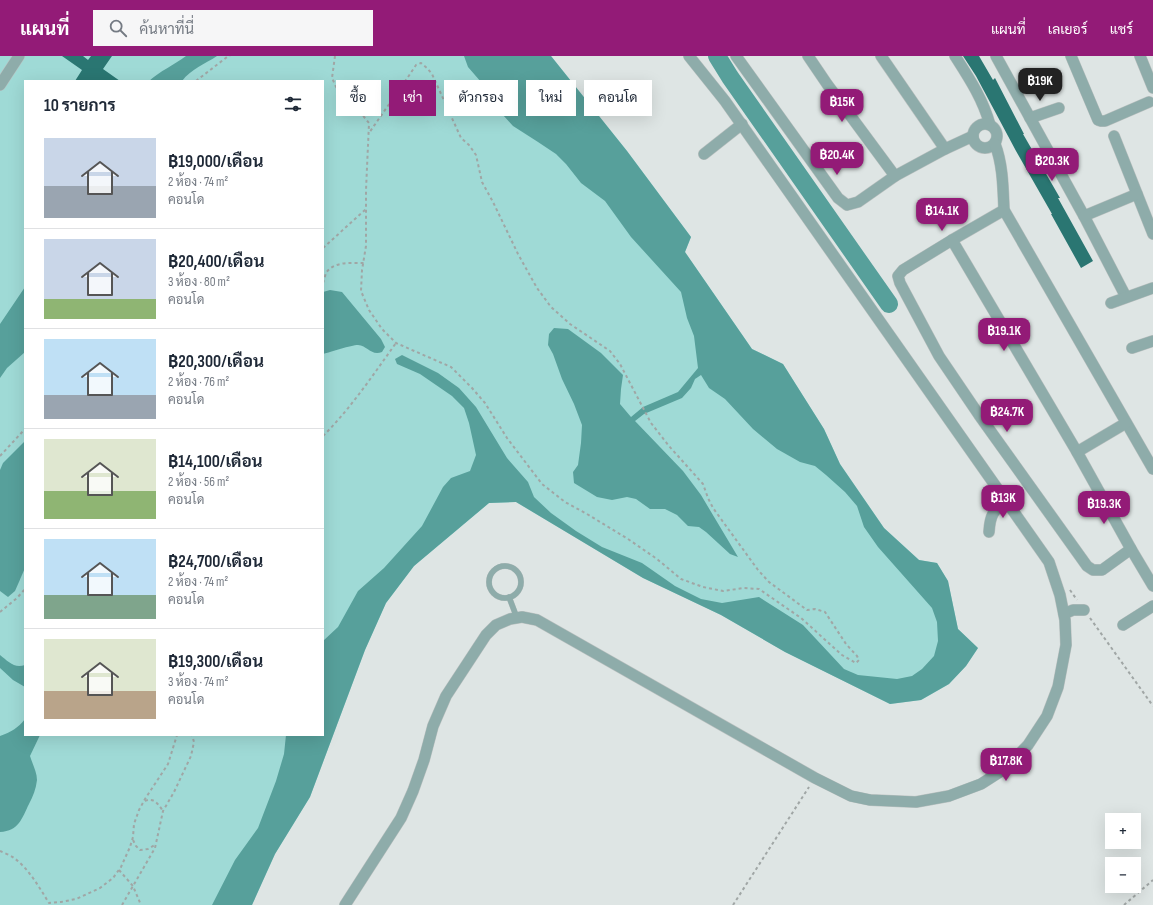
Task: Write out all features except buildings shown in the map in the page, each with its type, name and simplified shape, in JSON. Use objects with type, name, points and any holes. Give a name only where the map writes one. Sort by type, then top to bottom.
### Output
[{"type":"street","points":[[0,86],[19,56]]},
{"type":"street","points":[[345,905],[401,818],[413,791],[424,760],[433,726],[446,696],[486,635],[496,625],[510,618],[522,617],[537,620],[815,778],[851,796],[870,800],[916,802],[949,796],[981,784],[1006,768],[1028,745],[1047,716],[1058,688],[1066,645],[1064,614],[1060,595],[1049,562],[742,124],[689,56]]},
{"type":"street","points":[[736,56],[838,198],[847,205],[858,202],[895,176],[945,149],[973,136]]},
{"type":"street","points":[[808,56],[895,176]]},
{"type":"street","points":[[881,56],[945,149]]},
{"type":"street","points":[[955,56],[981,99],[990,125]]},
{"type":"street","points":[[996,56],[1084,216],[1126,297]]},
{"type":"street","points":[[1071,56],[1098,120],[1105,121],[1152,100]]},
{"type":"street","points":[[1140,56],[1153,88]]},
{"type":"street","points":[[1030,118],[1059,108]]},
{"type":"street","points":[[704,154],[742,124]]},
{"type":"street","points":[[986,124],[993,126],[998,137],[995,144],[989,148],[981,148],[975,143],[973,136],[978,126],[986,124]]},
{"type":"street","points":[[1114,136],[1153,234]]},
{"type":"street","points":[[995,144],[1001,164],[1004,210],[1153,469]]},
{"type":"street","points":[[1084,216],[1137,194]]},
{"type":"street","points":[[1004,210],[903,270],[898,276],[900,283],[939,356],[979,415],[1087,566],[1093,570],[1102,570],[1131,549]]},
{"type":"street","points":[[952,240],[1077,452],[1153,586]]},
{"type":"street","points":[[1111,303],[1153,288]]},
{"type":"street","points":[[1132,348],[1153,341]]},
{"type":"street","points":[[1077,452],[1126,423]]},
{"type":"street","points":[[989,532],[991,516],[1006,500]]},
{"type":"street","points":[[1123,625],[1153,606]]},
{"type":"street","points":[[1064,614],[1073,610],[1084,610]]},
{"type":"lane","points":[[509,566],[514,568],[520,576],[520,587],[514,595],[509,598],[499,597],[494,594],[489,585],[489,579],[494,570],[498,567],[509,566]]},
{"type":"lane","points":[[509,598],[516,618]]},
{"type":"path","points":[[197,80],[230,56]]},
{"type":"path","points":[[335,56],[332,78],[338,91],[369,123],[366,246],[361,291],[369,310],[382,328],[396,343],[451,367],[485,402],[507,438],[542,484],[564,502],[628,539],[657,559],[681,579],[703,587],[723,591],[744,588],[759,589],[800,618],[842,655],[856,663],[859,660],[857,656],[846,644],[825,612],[815,609],[807,610],[769,582],[758,570],[713,508],[703,484],[669,446],[651,423],[620,364],[610,351],[570,324],[551,307],[537,288],[518,254],[482,182],[476,155],[469,145],[461,138],[437,84],[427,68],[420,63],[416,65],[369,133]]},
{"type":"path","points":[[324,247],[366,209]]},
{"type":"path","points":[[324,280],[326,273],[333,266],[346,263],[364,263]]},
{"type":"path","points":[[324,435],[350,406],[396,343]]},
{"type":"path","points":[[0,456],[24,430]]},
{"type":"path","points":[[1067,586],[1153,706]]},
{"type":"path","points":[[0,612],[24,590]]},
{"type":"path","points":[[0,851],[14,858],[36,881],[49,903],[61,904],[100,888],[113,878],[119,870],[130,847],[134,824],[139,810],[145,798],[168,764],[177,736]]},
{"type":"path","points":[[122,905],[155,848],[163,811],[191,756],[194,742],[192,736]]},
{"type":"path","points":[[733,905],[815,778]]},
{"type":"path","points":[[145,801],[150,799],[153,800],[163,811]]},
{"type":"path","points":[[132,839],[140,850],[148,849],[155,845]]},
{"type":"path","points":[[119,870],[133,886],[141,905]]},
{"type":"path","points":[[1124,905],[1153,880]]},
{"type":"shaded area","points":[[0,56],[551,56],[570,80],[526,80],[526,116],[576,116],[576,87],[584,97],[584,116],[599,116],[691,237],[685,252],[752,349],[783,364],[824,429],[840,464],[884,528],[919,560],[937,563],[948,581],[958,629],[978,648],[966,666],[949,684],[921,700],[890,704],[785,652],[721,615],[643,578],[516,502],[489,503],[414,566],[386,603],[365,650],[310,797],[275,854],[252,905],[0,905]]},
{"type":"shaded area","points":[[186,56],[217,56],[194,70],[183,80],[150,80]]},
{"type":"shaded area","points":[[464,56],[551,56],[570,80],[526,80],[526,116],[576,116],[576,87],[584,97],[584,116],[599,116],[691,237],[685,252],[752,349],[783,364],[824,429],[840,464],[884,528],[919,560],[937,563],[948,581],[958,629],[978,648],[966,666],[949,684],[921,700],[890,704],[785,652],[721,615],[643,578],[516,502],[489,503],[414,566],[386,603],[365,650],[310,797],[275,854],[252,905],[212,905],[235,860],[258,828],[276,781],[284,754],[286,736],[324,736],[324,640],[338,627],[358,591],[384,568],[422,526],[443,487],[451,478],[470,471],[476,455],[464,408],[452,396],[420,374],[397,364],[395,359],[402,355],[438,373],[459,388],[476,407],[507,458],[528,482],[534,497],[551,513],[602,547],[642,563],[675,586],[701,599],[722,603],[759,597],[803,625],[844,669],[858,675],[897,679],[912,676],[922,669],[934,656],[938,641],[937,622],[932,608],[878,547],[864,527],[857,506],[845,492],[815,466],[800,462],[777,449],[753,429],[725,399],[709,388],[701,375],[695,379],[691,388],[682,398],[644,414],[635,421],[683,471],[701,495],[738,557],[730,554],[699,527],[688,526],[677,515],[665,509],[650,509],[636,499],[627,497],[612,500],[597,497],[574,483],[573,472],[578,465],[582,425],[548,345],[549,334],[554,328],[568,329],[601,353],[623,375],[620,404],[631,417],[643,407],[678,392],[698,368],[694,336],[687,318],[681,292],[631,237],[605,201],[581,183],[556,154],[513,126],[504,116],[518,116],[518,80],[479,80],[468,67]]},
{"type":"shaded area","points":[[24,288],[24,353],[7,368],[0,378],[0,324]]},
{"type":"shaded area","points":[[330,290],[342,292],[381,339],[385,347],[382,352],[375,353],[364,347],[355,345],[324,354],[324,292]]},
{"type":"shaded area","points":[[24,442],[24,570],[15,591],[8,597],[0,591],[0,470],[3,463]]},
{"type":"shaded area","points":[[0,655],[14,665],[24,665],[24,686],[13,680],[0,668]]},
{"type":"shaded area","points":[[24,720],[24,736],[40,736],[30,756],[36,774],[36,786],[32,798],[19,823],[12,829],[0,832],[0,736],[8,733],[20,725]]},
{"type":"waterway","points":[[717,56],[730,77],[889,304]]}]
